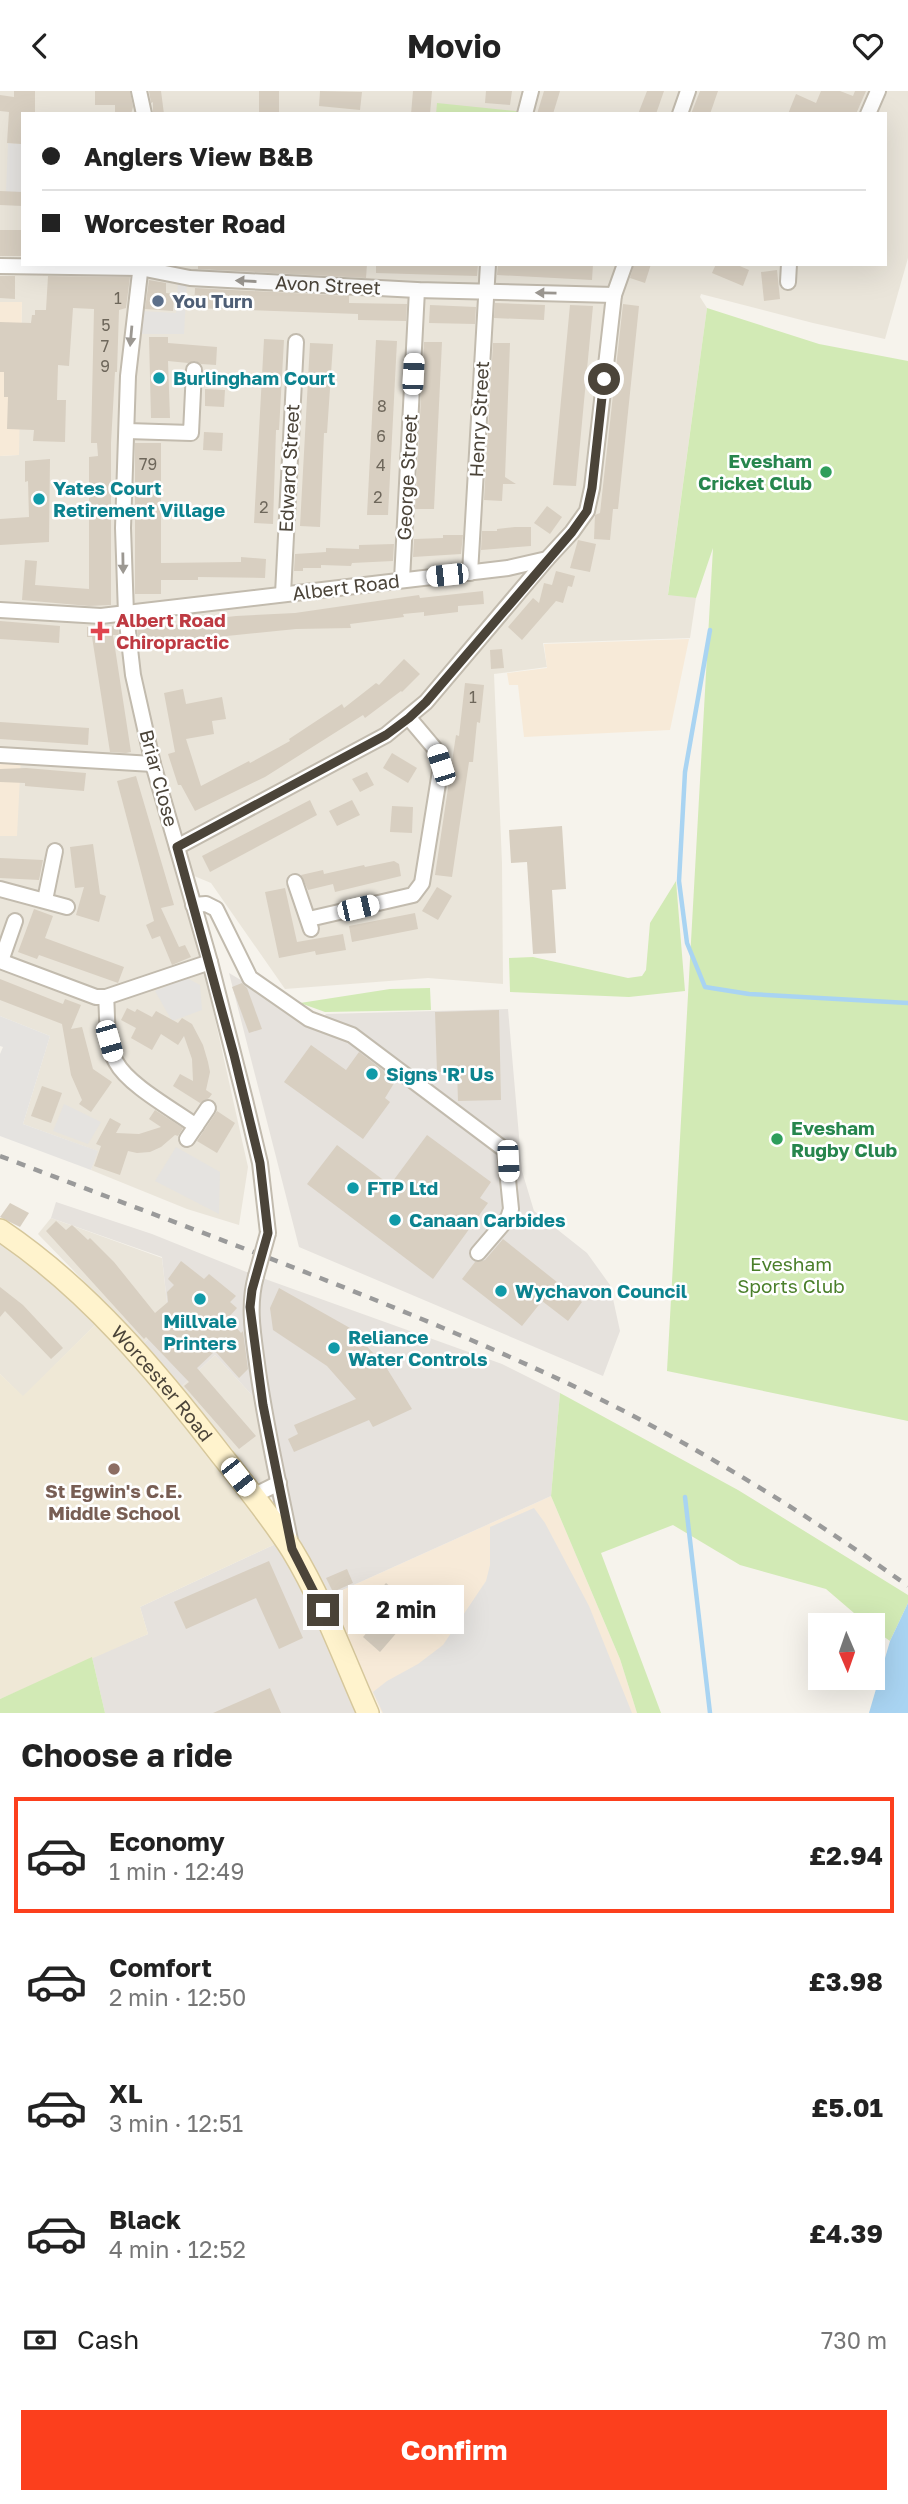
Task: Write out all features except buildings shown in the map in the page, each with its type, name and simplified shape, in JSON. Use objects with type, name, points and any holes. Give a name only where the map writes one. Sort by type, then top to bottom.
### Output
[{"type":"main road","name":"Worcester Road","points":[[0,1230],[67,1283],[164,1381],[253,1496],[292,1549],[313,1589],[368,1713]]},
{"type":"street","points":[[139,91],[144,112]]},
{"type":"street","points":[[526,112],[531,91]]},
{"type":"street","points":[[681,112],[688,91]]},
{"type":"street","points":[[870,112],[878,91]]},
{"type":"street","name":"Avon Street","points":[[0,266],[141,266],[190,278],[417,290],[614,295]]},
{"type":"street","name":"Briar Close","points":[[141,266],[128,376],[123,528],[126,614],[133,675],[153,764],[210,962],[260,1163],[268,1233],[250,1307],[263,1405],[292,1549]]},
{"type":"street","name":"Henry Street","points":[[470,573],[488,266]]},
{"type":"street","points":[[177,847],[386,735],[409,718],[426,702],[572,532],[587,511],[592,488],[614,295],[624,266]]},
{"type":"street","points":[[788,282],[789,266]]},
{"type":"street","name":"George Street","points":[[402,580],[417,290]]},
{"type":"street","name":"Edward Street","points":[[283,594],[296,342]]},
{"type":"street","points":[[127,431],[191,433],[194,370]]},
{"type":"street","name":"Albert Road","points":[[0,610],[72,616],[126,614],[470,573],[528,565],[547,559]]},
{"type":"street","points":[[295,882],[310,924],[413,895],[422,883],[441,765],[436,750],[409,718]]},
{"type":"street","points":[[0,755],[153,764]]},
{"type":"street","points":[[45,900],[52,877],[55,851]]},
{"type":"street","points":[[0,889],[66,907]]},
{"type":"street","points":[[193,905],[206,904],[216,909],[250,978],[309,1019],[352,1035],[505,1150],[510,1209],[508,1218],[478,1253]]},
{"type":"street","points":[[15,921],[0,961],[96,997],[106,997],[210,962]]},
{"type":"street","points":[[106,997],[109,1041],[115,1061],[127,1077],[196,1126]]},
{"type":"street","points":[[187,1139],[208,1108]]},
{"type":"street","points":[[253,1496],[279,1483]]},
{"type":"shaded area","points":[[0,91],[908,91],[908,258],[885,339],[701,294],[700,297],[707,308],[668,594],[696,598],[690,638],[543,643],[547,667],[494,674],[502,863],[503,984],[428,978],[285,989],[211,883],[182,871],[248,1167],[239,1225],[187,1209],[91,1170],[97,1151],[23,1124],[50,1036],[0,1016],[0,836],[17,836],[0,756],[0,456],[18,455],[22,303],[0,302]]},
{"type":"shaded area","points":[[8,143],[21,144],[21,192],[6,192]]},
{"type":"shaded area","points":[[178,281],[187,281],[184,334],[141,334],[142,311],[176,313]]},
{"type":"shaded area","points":[[0,302],[22,302],[19,455],[0,456]]},
{"type":"shaded area","points":[[689,639],[670,730],[524,737],[518,685],[509,685],[507,673],[547,668],[544,644]]},
{"type":"shaded area","points":[[0,756],[21,757],[17,836],[0,836]]},
{"type":"shaded area","points":[[229,973],[317,1025],[326,1014],[508,1009],[522,1171],[534,1211],[587,1253],[610,1285],[620,1331],[603,1376],[299,1247]]},
{"type":"shaded area","points":[[187,978],[200,985],[202,1010],[172,1021],[155,991]]},
{"type":"shaded area","points":[[0,1016],[50,1036],[23,1124],[98,1151],[91,1170],[0,1136],[0,1054],[3,1047],[0,1046]]},
{"type":"shaded area","points":[[64,1104],[101,1122],[88,1144],[53,1131]]},
{"type":"shaded area","points":[[176,1147],[220,1172],[219,1214],[155,1181]]},
{"type":"shaded area","points":[[56,1202],[152,1234],[254,1275],[502,1364],[560,1393],[551,1496],[327,1597],[279,1507],[262,1406],[215,1355],[181,1387],[144,1343],[176,1312],[167,1303],[162,1257],[51,1218]]},
{"type":"shaded area","points":[[51,1218],[162,1258],[167,1303],[177,1311],[144,1343],[38,1234]]},
{"type":"shaded area","points":[[0,1233],[100,1320],[23,1397],[0,1374]]},
{"type":"shaded area","name":"St Egwin's C.E. Middle School","points":[[100,1320],[282,1541],[140,1607],[148,1634],[0,1699],[0,1374],[23,1396]]},
{"type":"shaded area","points":[[215,1355],[262,1406],[279,1507],[181,1387]]},
{"type":"shaded area","points":[[551,1496],[620,1659],[637,1713],[382,1713],[327,1597]]},
{"type":"shaded area","points":[[534,1508],[545,1523],[589,1606],[632,1713],[383,1713],[373,1692],[443,1645],[486,1581],[490,1565],[490,1527]]},
{"type":"shaded area","points":[[282,1541],[366,1713],[105,1713],[92,1657],[148,1634],[140,1607]]},
{"type":"green space","points":[[437,103],[525,112],[436,112]]},
{"type":"green space","name":"Evesham Sports Club","points":[[707,308],[819,344],[908,361],[908,1421],[667,1371],[713,548],[696,598],[668,595]]},
{"type":"green space","points":[[676,881],[685,991],[629,997],[510,992],[509,958],[533,957],[628,978],[642,976],[646,970],[650,923]]},
{"type":"green space","points":[[430,988],[431,1010],[325,1012],[300,1003],[390,989]]},
{"type":"green space","points":[[560,1393],[738,1490],[908,1595],[908,1603],[890,1641],[886,1638],[886,1613],[854,1613],[826,1589],[740,1565],[673,1525],[601,1553],[661,1713],[637,1713],[620,1659],[551,1496]]},
{"type":"green space","points":[[92,1657],[105,1713],[0,1713],[0,1699]]},
{"type":"water","points":[[908,1603],[908,1713],[869,1713],[875,1691],[886,1691],[886,1655]]},
{"type":"waterway","points":[[710,630],[685,772],[679,881],[687,943],[705,987],[749,994],[908,1003]]},
{"type":"waterway","points":[[685,1497],[710,1713]]},
{"type":"railway","points":[[0,1156],[347,1289],[552,1376],[690,1446],[824,1528],[908,1586]]},
{"type":"place","name":"You Turn","points":[[158,301]]},
{"type":"place","name":"Burlingham Court","points":[[159,378]]},
{"type":"place","name":"Evesham Cricket Club","points":[[826,472]]},
{"type":"place","name":"Yates Court Retirement Village","points":[[39,499]]},
{"type":"place","name":"Albert Road Chiropractic","points":[[100,631]]},
{"type":"place","name":"Signs 'R' Us","points":[[372,1074]]},
{"type":"place","name":"Evesham Rugby Club","points":[[777,1139]]},
{"type":"place","name":"FTP Ltd","points":[[353,1188]]},
{"type":"place","name":"Canaan Carbides","points":[[395,1220]]},
{"type":"place","name":"Wychavon Council","points":[[501,1291]]},
{"type":"place","name":"Millvale Printers","points":[[200,1299]]},
{"type":"place","name":"Reliance Water Controls","points":[[334,1348]]},
{"type":"place","name":"St Egwin's C.E. Middle School","points":[[114,1469]]},
{"type":"route","points":[[323,1610],[292,1549],[263,1405],[250,1307],[268,1233],[260,1163],[210,962],[177,847],[386,735],[426,702],[587,511],[604,379]]}]
